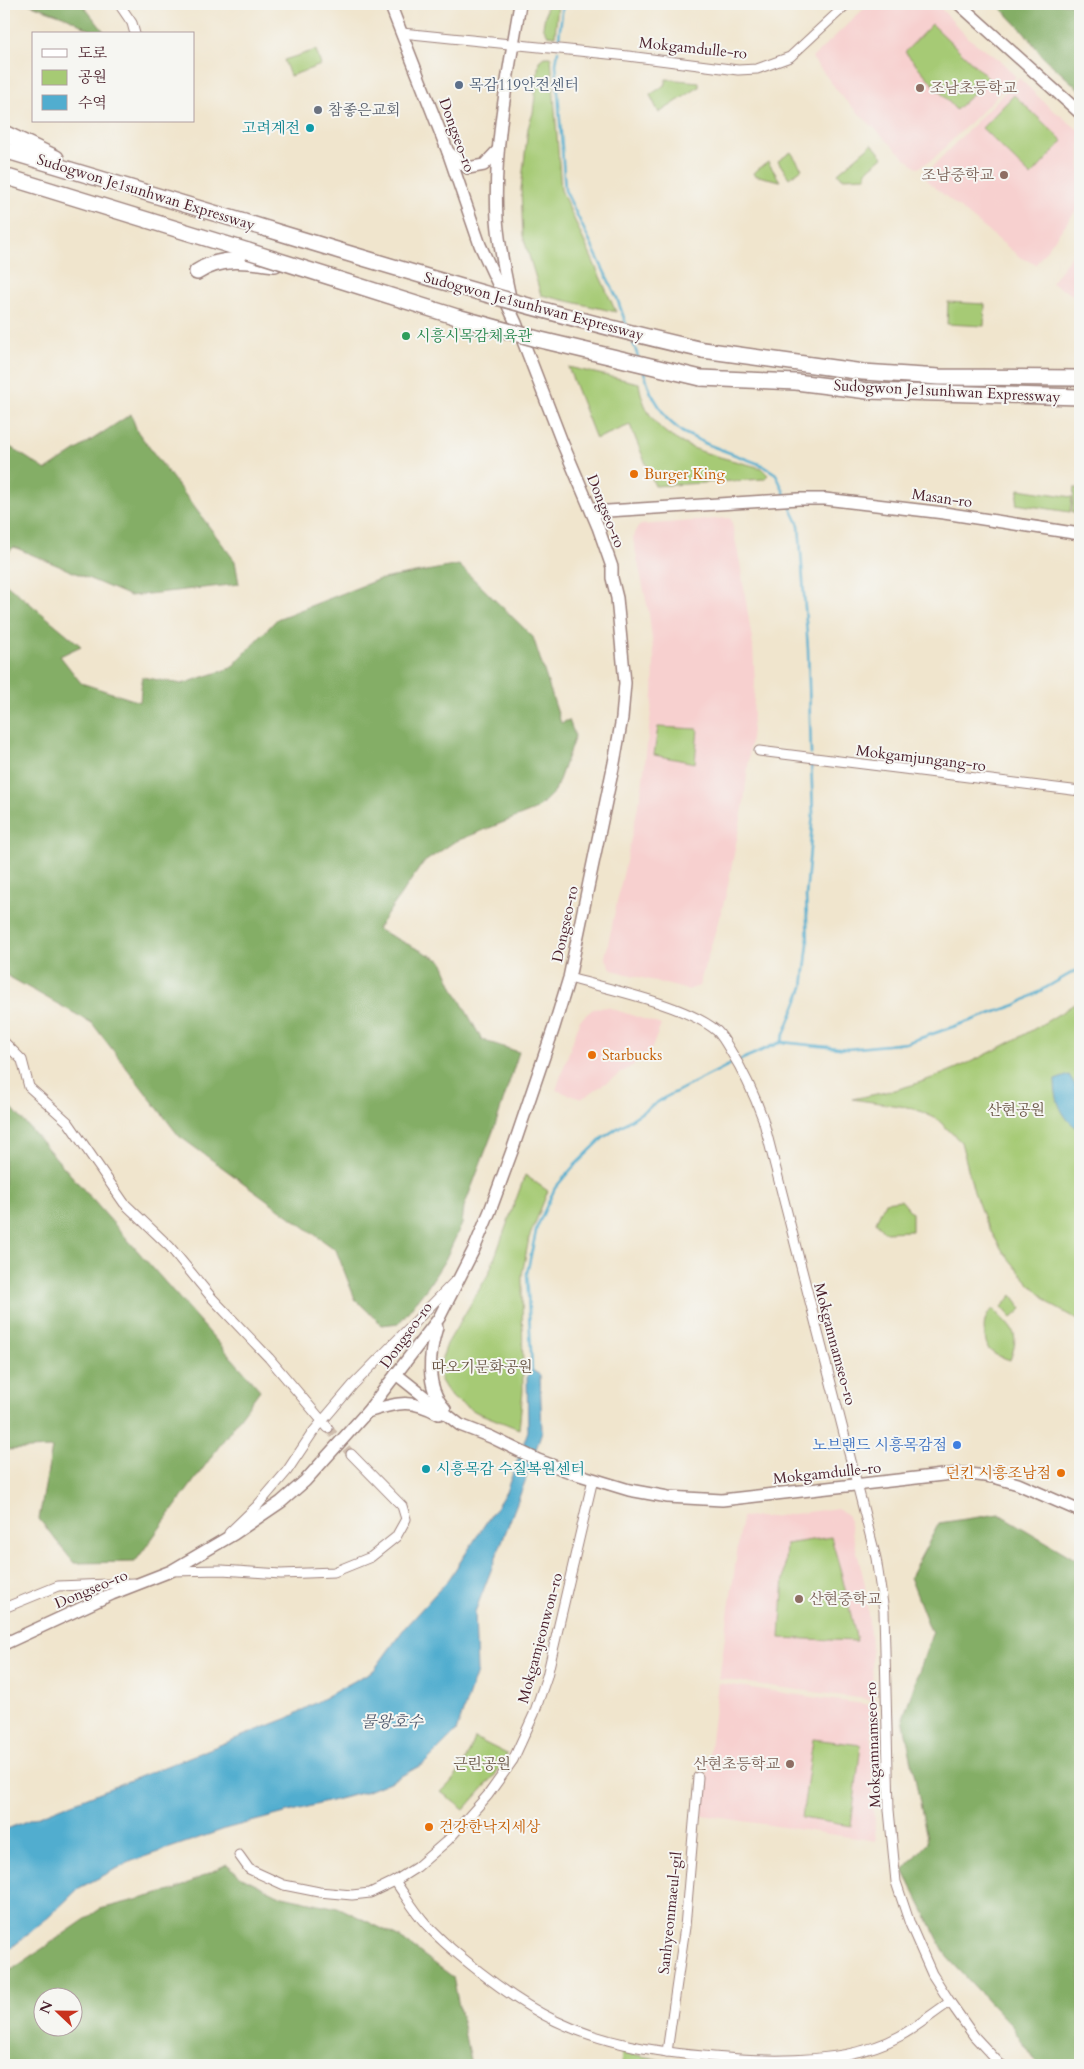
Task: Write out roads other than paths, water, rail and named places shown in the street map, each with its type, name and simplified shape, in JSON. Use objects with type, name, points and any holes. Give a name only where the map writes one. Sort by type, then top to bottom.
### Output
[{"type":"highway","points":[[4,133],[96,177]]},
{"type":"highway","name":"Sudogwon Je1sunhwan Expressway","points":[[4,150],[543,311],[609,329],[703,350],[863,372],[940,377],[1080,378]]},
{"type":"highway","name":"Sudogwon Je1sunhwan Expressway","points":[[4,176],[542,340],[701,378],[796,382],[868,391],[1080,397]]},
{"type":"highway","points":[[196,272],[213,263],[234,261],[275,264],[311,271]]},
{"type":"street","points":[[119,4],[132,23],[134,32]]},
{"type":"street","name":"Dongseo-ro","points":[[4,1644],[112,1594],[171,1571],[220,1542],[281,1502],[305,1481],[367,1412],[439,1318],[461,1275],[490,1211],[554,1027],[569,978],[614,763],[625,683],[617,598],[612,578],[612,567],[592,512],[562,442],[516,323],[480,244],[448,152],[390,4]]},
{"type":"street","points":[[516,323],[502,257],[497,220],[498,150],[520,4]]},
{"type":"street","name":"Mokgamdulle-ro","points":[[402,33],[738,70],[760,69],[790,57],[848,4]]},
{"type":"street","points":[[959,4],[1080,113]]},
{"type":"street","points":[[448,152],[468,168],[484,165],[498,150]]},
{"type":"street","name":"Masan-ro","points":[[592,512],[761,501],[825,499],[944,513],[1080,534]]},
{"type":"street","name":"Mokgamjungang-ro","points":[[759,752],[1080,791]]},
{"type":"street","name":"Mokgamnamseo-ro","points":[[569,978],[664,1005],[695,1017],[717,1031],[741,1068],[755,1095],[763,1119],[876,1558],[884,1611],[889,1810],[896,1882],[910,1924],[932,1974],[974,2036],[1001,2065]]},
{"type":"street","points":[[4,1042],[22,1060],[30,1087],[68,1122],[124,1203],[170,1247],[212,1298],[269,1358],[325,1425]]},
{"type":"street","points":[[220,1542],[257,1506],[287,1471],[325,1425],[353,1385],[461,1275]]},
{"type":"street","points":[[439,1318],[432,1341],[431,1377],[434,1391],[442,1405],[460,1425]]},
{"type":"street","points":[[396,1374],[460,1425]]},
{"type":"street","points":[[367,1412],[402,1402],[435,1412],[460,1425]]},
{"type":"street","name":"Mokgamdulle-ro","points":[[460,1425],[491,1437],[538,1460],[574,1473],[629,1490],[668,1497],[722,1500],[960,1473],[980,1475],[1018,1484],[1080,1511]]},
{"type":"street","points":[[171,1571],[222,1570],[281,1574],[334,1572],[371,1557],[396,1537],[406,1519],[402,1506],[352,1454]]},
{"type":"street","name":"Mokgamjeonwon-ro","points":[[239,1855],[249,1869],[284,1885],[319,1892],[352,1895],[370,1893],[395,1881],[417,1867],[448,1840],[488,1795],[513,1760],[534,1714],[547,1676],[593,1479]]},
{"type":"street","points":[[4,1608],[58,1586],[145,1582]]},
{"type":"street","name":"Sanhyeonmaeul-gil","points":[[667,2052],[685,1927],[698,1777]]},
{"type":"street","points":[[395,1881],[425,1924],[451,1950],[504,1990],[556,2021],[596,2037],[667,2052],[701,2056],[768,2061],[813,2060],[869,2049],[900,2036],[950,2002]]},
{"type":"water","points":[[1069,1075],[1080,1093],[1080,1130],[1064,1115],[1056,1095],[1055,1080]]},
{"type":"water","name":"물왕호수","points":[[532,1370],[540,1375],[542,1431],[526,1479],[475,1612],[477,1672],[456,1732],[425,1763],[392,1781],[365,1792],[228,1828],[132,1861],[79,1888],[51,1915],[4,1954],[4,1830],[288,1718],[374,1670],[406,1626],[449,1579],[506,1492],[528,1431],[527,1376]]},
{"type":"waterway","points":[[558,46],[563,4]]},
{"type":"waterway","points":[[558,51],[556,64],[565,190],[617,298],[627,327]]},
{"type":"waterway","points":[[632,339],[638,357]]},
{"type":"waterway","points":[[643,369],[651,393],[667,419],[682,432],[709,445],[762,465],[776,474],[786,497]]},
{"type":"waterway","points":[[788,502],[799,525],[808,649],[811,754]]},
{"type":"waterway","points":[[740,1060],[781,1042],[803,987],[808,944],[806,896],[813,813],[811,760]]},
{"type":"waterway","points":[[781,1042],[848,1049],[906,1043],[1016,1005],[1080,968]]},
{"type":"waterway","points":[[532,1370],[527,1273],[537,1227],[555,1188],[573,1167],[604,1137],[664,1098],[735,1062]]},
{"type":"tunnel","points":[[328,1428],[351,1454]]},
{"type":"place","name":"목감119안전센터","points":[[459,85]]},
{"type":"place","name":"조남초등학교","points":[[920,88]]},
{"type":"place","name":"참좋은교회","points":[[318,110]]},
{"type":"place","name":"고려계전","points":[[310,128]]},
{"type":"place","name":"조남중학교","points":[[1004,175]]},
{"type":"place","name":"시흥시목감체육관","points":[[406,336]]},
{"type":"place","name":"Burger King","points":[[634,474]]},
{"type":"place","name":"Starbucks","points":[[592,1055]]},
{"type":"place","name":"노브랜드 시흥목감점","points":[[957,1445]]},
{"type":"place","name":"시흥목감 수질복원센터","points":[[426,1469]]},
{"type":"place","name":"던킨 시흥조남점","points":[[1061,1473]]},
{"type":"place","name":"산현중학교","points":[[799,1599]]},
{"type":"place","name":"산현초등학교","points":[[790,1764]]},
{"type":"place","name":"건강한낙지세상","points":[[429,1827]]},
{"type":"park label","name":"산현공원","points":[[1016,1110]]},
{"type":"park label","name":"따오기문화공원","points":[[482,1367]]},
{"type":"park label","name":"근린공원","points":[[482,1764]]}]
